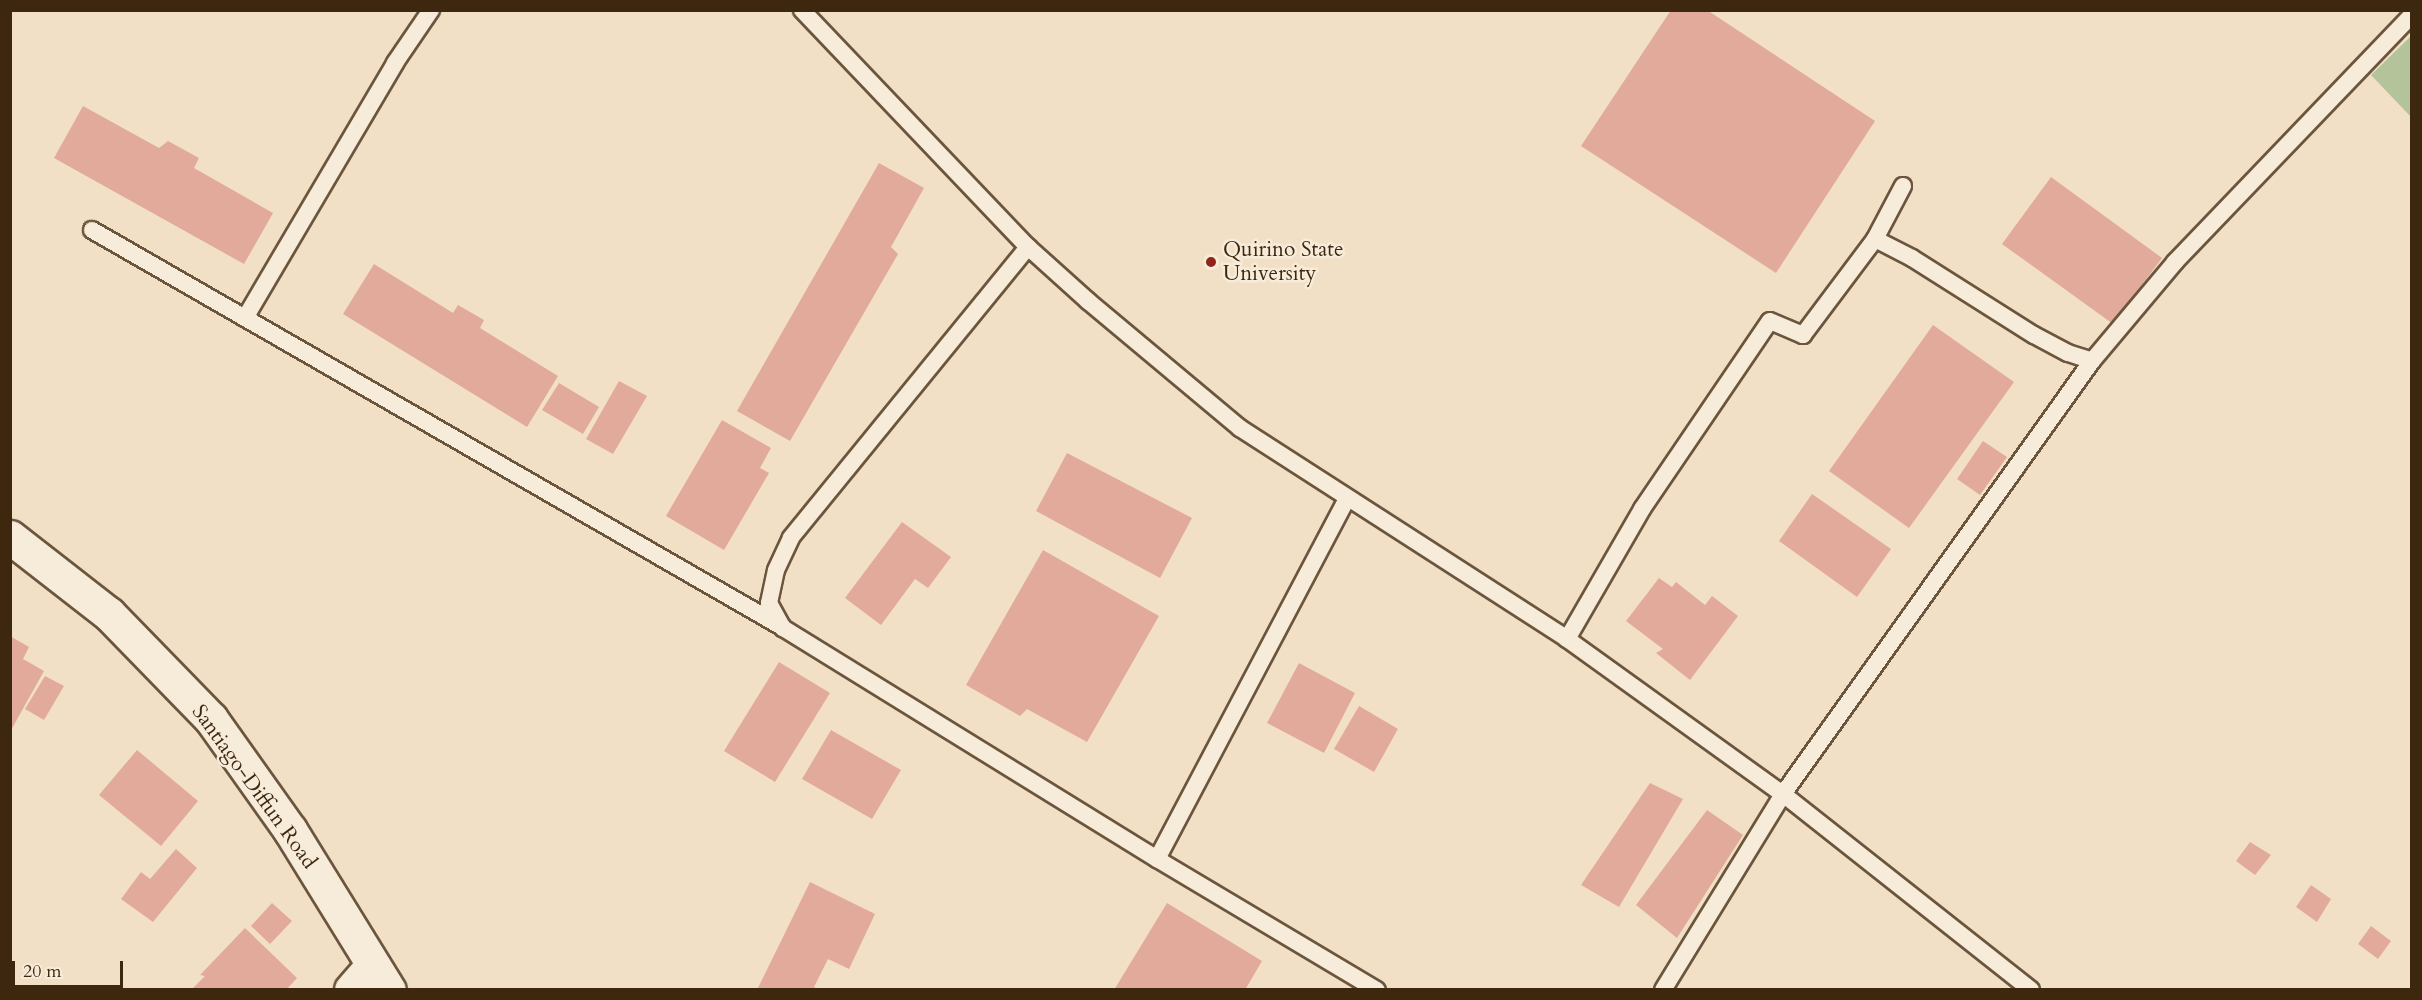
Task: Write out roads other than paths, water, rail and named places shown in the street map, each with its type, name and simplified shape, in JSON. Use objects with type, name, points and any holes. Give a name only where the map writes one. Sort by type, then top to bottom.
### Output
[{"type":"main road","name":"Santiago-Diffun Road","points":[[10,537],[109,614],[211,719],[290,830],[381,978]]},
{"type":"street","points":[[351,990],[381,978]]},
{"type":"lane","points":[[245,318],[394,63],[431,10]]},
{"type":"lane","points":[[802,10],[1028,247],[1088,302],[1240,428],[1567,639],[1783,794],[2031,990]]},
{"type":"lane","points":[[1663,990],[1783,794],[2092,361],[2175,262],[2412,15]]},
{"type":"lane","points":[[1567,639],[1641,509],[1770,321],[1803,336],[1875,239],[1903,186]]},
{"type":"lane","points":[[92,230],[783,628],[1157,859],[1377,990]]},
{"type":"lane","points":[[1875,239],[1912,258],[2034,335],[2068,353],[2092,361]]},
{"type":"lane","points":[[783,628],[770,603],[776,570],[791,538],[1028,247]]},
{"type":"lane","points":[[1157,859],[1347,499]]},
{"type":"place","name":"Quirino State University","points":[[1211,262]]}]
